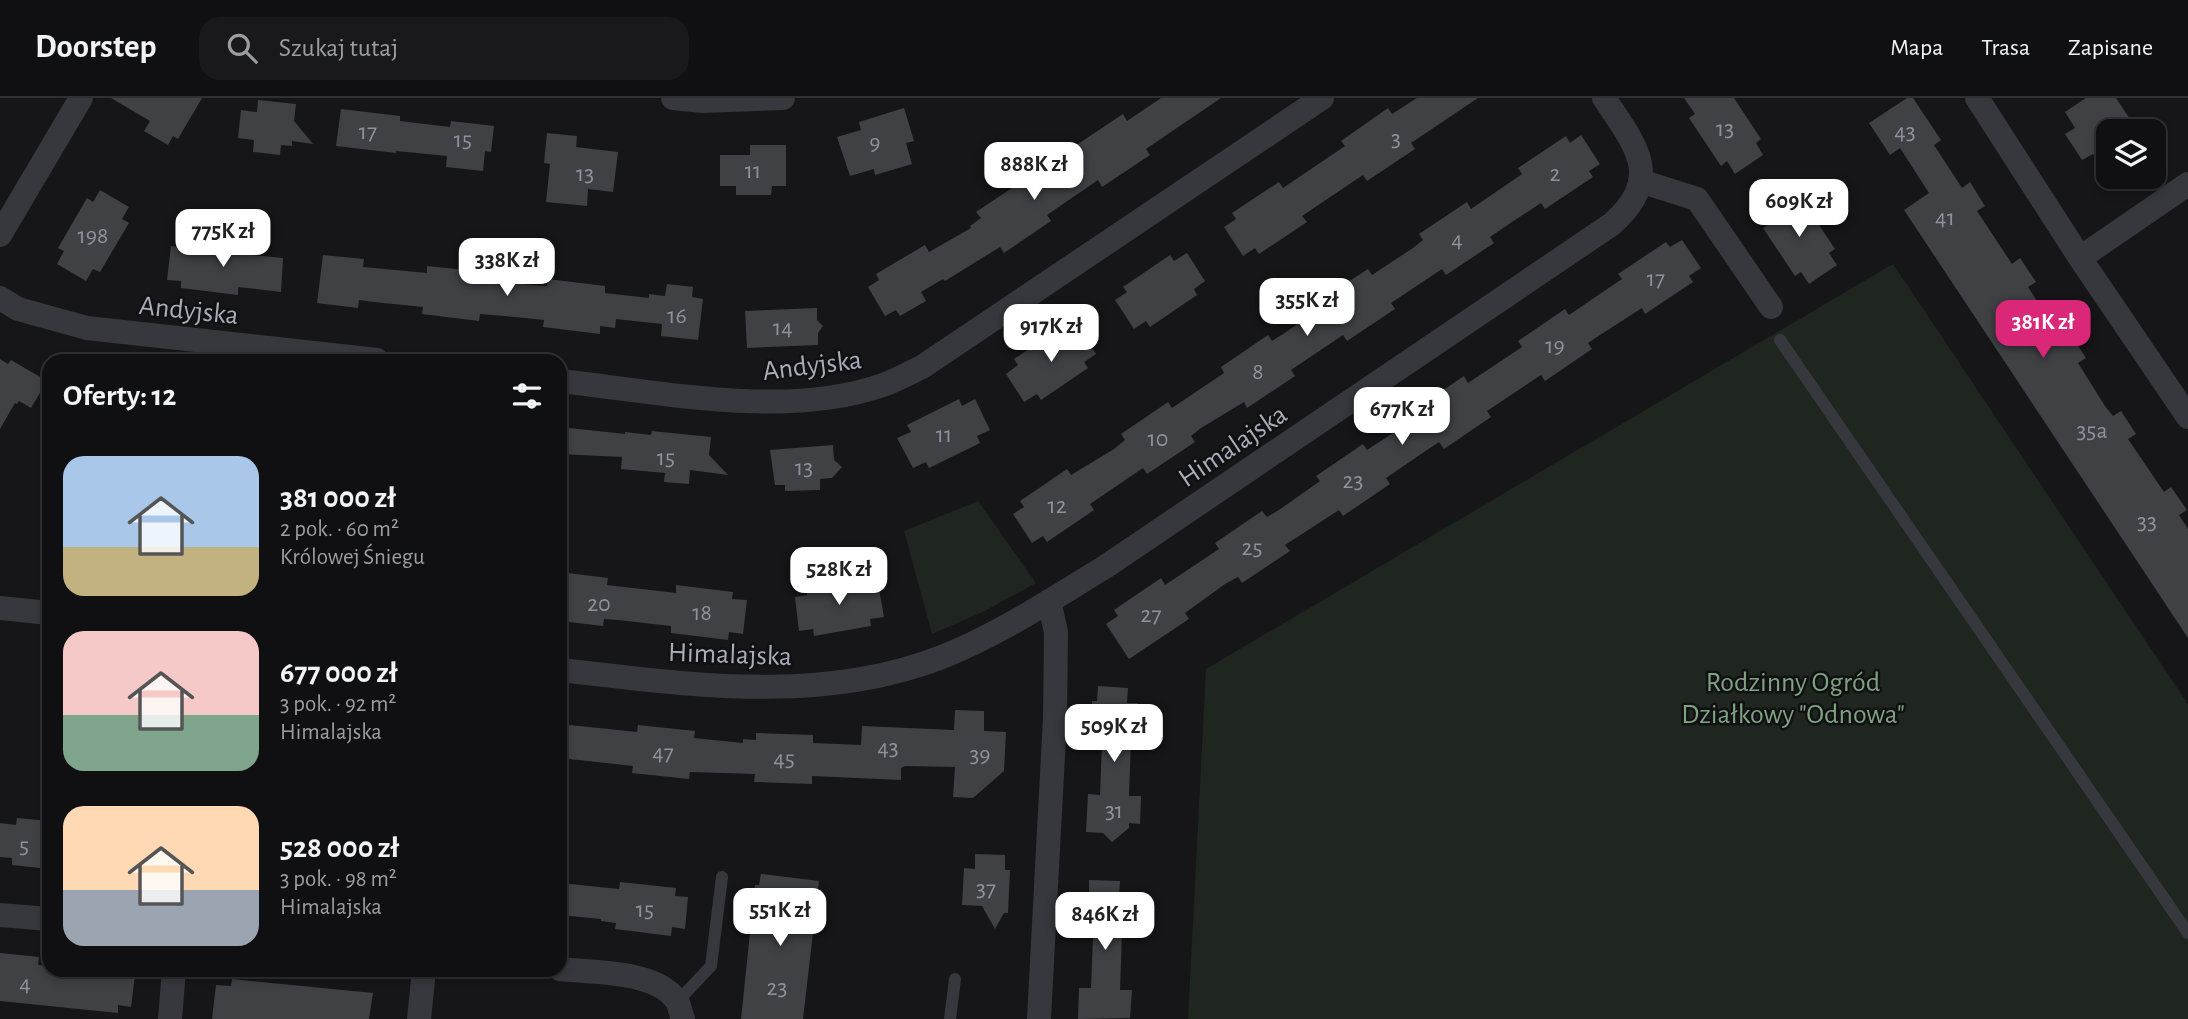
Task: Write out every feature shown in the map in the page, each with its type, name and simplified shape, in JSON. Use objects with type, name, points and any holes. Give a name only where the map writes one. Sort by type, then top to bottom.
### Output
[{"type":"street","points":[[0,235],[81,98]]},
{"type":"street","points":[[673,98],[703,101],[783,98]]},
{"type":"street","name":"Andyjska","points":[[567,382],[739,401],[823,399],[885,385],[922,367],[1322,98]]},
{"type":"street","points":[[1604,98],[1636,147],[1642,168],[1640,181],[1697,200],[1771,307]]},
{"type":"street","points":[[1977,98],[2080,258],[2188,416]]},
{"type":"street","name":"Himalajska","points":[[567,671],[720,687],[826,685],[905,669],[942,657],[1009,624],[1105,567],[1612,224],[1625,212],[1640,181]]},
{"type":"street","points":[[2080,258],[2188,184]]},
{"type":"street","name":"Andyjska","points":[[0,298],[18,309],[87,328],[323,354]]},
{"type":"street","points":[[1039,1018],[1055,718],[1056,632],[1049,601]]},
{"type":"street","points":[[0,608],[42,612]]},
{"type":"street","points":[[0,915],[42,918]]},
{"type":"street","points":[[567,970],[639,978],[659,985],[680,1010]]},
{"type":"street","points":[[170,1019],[173,977]]},
{"type":"street","points":[[419,1019],[423,977]]},
{"type":"lane","points":[[1780,340],[2188,933]]},
{"type":"lane","points":[[680,1010],[711,966],[722,877]]},
{"type":"lane","points":[[950,1019],[956,979]]},
{"type":"green space","name":"Rodzinny Ogród Działkowy \"Odnowa\"","points":[[1893,264],[2188,704],[2188,1019],[1188,1019],[1206,669]]},
{"type":"green space","points":[[978,501],[1036,583],[983,612],[932,634],[904,531]]},
{"type":"building","points":[[111,98],[202,98],[178,139],[173,136],[168,145],[144,131],[150,121]]},
{"type":"building","points":[[1161,98],[1221,98],[1146,149],[1150,155],[1102,187],[1098,180],[1047,215],[1051,221],[1004,253],[1000,247],[945,281],[943,279],[921,292],[926,301],[900,316],[896,310],[885,316],[868,287],[879,280],[876,274],[925,245],[929,252],[971,228],[970,226],[981,218],[976,212],[1024,180],[1028,187],[1079,152],[1075,146],[1123,114],[1127,121]]},
{"type":"building","points":[[1417,98],[1478,98],[1411,143],[1415,149],[1367,181],[1363,175],[1302,216],[1307,222],[1259,254],[1255,248],[1243,256],[1224,227],[1236,219],[1232,213],[1279,182],[1283,188],[1345,146],[1341,141],[1388,108],[1392,114]]},
{"type":"building","points":[[1684,98],[1734,98],[1761,139],[1756,143],[1763,155],[1735,174],[1727,161],[1721,166],[1689,118],[1695,114]]},
{"type":"building","points":[[1907,98],[1913,98],[1941,140],[1934,145],[1962,188],[1970,182],[1985,206],[1977,211],[2012,264],[2020,258],[2036,282],[2028,287],[2062,340],[2071,335],[2086,358],[2078,363],[2105,406],[2113,416],[2121,411],[2136,434],[2128,439],[2164,492],[2171,487],[2187,510],[2179,515],[2188,529],[2188,638],[1904,210],[1929,193],[1900,148],[1890,155],[1869,123]]},
{"type":"building","points":[[2086,98],[2116,98],[2130,119],[2096,119],[2096,158],[2093,154],[2082,160],[2065,134],[2075,128],[2065,112]]},
{"type":"building","points":[[258,100],[296,104],[294,121],[313,144],[292,141],[292,146],[281,145],[280,155],[253,152],[254,140],[238,138],[241,110],[257,112]]},
{"type":"building","points":[[904,108],[914,141],[906,143],[912,164],[875,175],[874,169],[850,176],[837,137],[861,130],[859,122]]},
{"type":"building","points":[[341,109],[400,116],[400,121],[450,127],[451,121],[494,126],[491,152],[485,151],[483,171],[446,167],[447,156],[336,146]]},
{"type":"building","points":[[547,133],[577,136],[576,147],[618,152],[613,192],[588,189],[587,206],[546,202],[550,164],[544,163]]},
{"type":"building","points":[[1581,135],[1600,164],[1589,171],[1593,177],[1545,209],[1541,203],[1512,222],[1490,237],[1494,243],[1446,275],[1442,269],[1391,303],[1395,309],[1347,341],[1343,335],[1291,370],[1295,376],[1247,408],[1244,402],[1201,428],[1191,436],[1195,442],[1147,474],[1143,468],[1090,504],[1094,510],[1047,542],[1043,536],[1032,543],[1013,514],[1024,507],[1020,501],[1067,469],[1071,475],[1114,449],[1125,440],[1121,434],[1168,402],[1172,408],[1224,373],[1221,367],[1268,335],[1272,341],[1324,306],[1320,300],[1368,269],[1372,275],[1413,248],[1423,240],[1419,234],[1467,202],[1471,209],[1522,174],[1518,168],[1566,136],[1570,143]]},
{"type":"building","points":[[750,145],[786,145],[786,186],[772,186],[771,195],[736,195],[736,186],[720,186],[720,155],[750,155]]},
{"type":"building","points":[[100,190],[129,207],[122,219],[129,223],[100,272],[93,269],[86,281],[57,264],[64,251],[58,248],[87,198],[93,202]]},
{"type":"building","points":[[1789,193],[1797,205],[1803,201],[1835,249],[1829,253],[1837,265],[1809,284],[1801,272],[1795,276],[1763,228],[1769,224],[1761,212]]},
{"type":"building","points":[[1682,240],[1701,268],[1689,276],[1693,282],[1645,314],[1642,308],[1588,343],[1592,349],[1545,381],[1541,375],[1487,411],[1491,417],[1444,449],[1439,442],[1427,450],[1386,478],[1390,484],[1343,516],[1339,510],[1285,545],[1290,551],[1242,583],[1238,577],[1225,584],[1185,613],[1189,619],[1129,659],[1106,624],[1118,616],[1114,610],[1161,578],[1165,585],[1219,549],[1215,543],[1262,511],[1267,517],[1279,510],[1320,481],[1316,476],[1363,444],[1367,450],[1408,423],[1421,414],[1417,408],[1464,376],[1468,383],[1522,347],[1518,341],[1565,309],[1569,315],[1622,279],[1618,274],[1666,242],[1670,247]]},
{"type":"building","points":[[186,241],[243,247],[242,254],[283,258],[281,292],[238,287],[238,295],[181,288],[181,281],[167,280],[171,246],[186,248]]},
{"type":"building","points":[[1187,253],[1205,281],[1194,289],[1197,295],[1150,327],[1146,321],[1134,329],[1115,300],[1127,292],[1123,287],[1170,255],[1174,261]]},
{"type":"building","points":[[323,255],[364,259],[363,267],[427,273],[427,266],[484,272],[484,280],[547,286],[548,279],[605,286],[605,293],[649,298],[649,294],[665,296],[667,284],[693,287],[692,297],[703,299],[698,340],[661,336],[662,324],[616,319],[615,328],[600,326],[600,334],[543,327],[544,320],[480,314],[479,321],[422,314],[423,307],[359,300],[358,308],[317,303]]},
{"type":"building","points":[[817,308],[817,320],[823,326],[818,333],[818,345],[747,348],[745,311]]},
{"type":"building","points":[[1077,326],[1096,354],[1084,362],[1088,368],[1041,400],[1037,394],[1024,402],[1006,374],[1018,365],[1014,359],[1061,328],[1065,334]]},
{"type":"building","points":[[0,359],[8,364],[11,360],[42,378],[42,389],[31,408],[19,401],[15,403],[0,429]]},
{"type":"building","points":[[959,399],[962,406],[975,399],[990,430],[977,436],[980,443],[929,468],[926,462],[913,468],[897,438],[911,432],[907,425]]},
{"type":"building","points":[[567,428],[625,434],[651,435],[652,431],[711,437],[709,455],[728,475],[690,470],[689,484],[664,482],[665,473],[621,469],[622,457],[567,454]]},
{"type":"building","points":[[833,445],[834,460],[842,467],[832,478],[820,479],[820,490],[785,491],[785,485],[775,485],[770,450]]},
{"type":"building","points":[[567,573],[608,578],[607,585],[676,593],[676,585],[733,592],[732,599],[747,600],[743,634],[729,632],[728,640],[671,633],[671,626],[618,620],[604,619],[603,626],[567,622]]},
{"type":"building","points":[[863,579],[864,586],[878,583],[884,617],[870,619],[871,626],[814,636],[813,629],[799,631],[795,597],[807,595],[806,588]]},
{"type":"building","points":[[1098,686],[1128,688],[1127,703],[1138,703],[1136,740],[1131,740],[1129,796],[1141,796],[1140,824],[1129,823],[1129,828],[1112,842],[1103,833],[1086,832],[1088,794],[1100,795],[1102,745],[1090,744],[1092,701],[1097,701]]},
{"type":"building","points":[[955,710],[984,711],[984,731],[1006,732],[1004,771],[973,798],[953,797],[955,767],[905,766],[901,768],[901,780],[812,776],[812,784],[754,782],[755,774],[690,772],[689,779],[632,773],[633,766],[567,759],[567,725],[637,732],[638,725],[695,731],[694,738],[743,743],[743,739],[756,740],[756,733],[813,735],[813,743],[861,745],[862,726],[954,730]]},
{"type":"building","points":[[17,818],[42,820],[42,868],[12,865],[12,858],[0,857],[0,823],[16,825]]},
{"type":"building","points":[[975,854],[1005,855],[1005,870],[1010,870],[1008,913],[1004,913],[995,929],[982,906],[962,905],[964,868],[975,869]]},
{"type":"building","points":[[761,874],[819,881],[803,1019],[741,1019],[755,885],[759,885]]},
{"type":"building","points":[[1089,880],[1120,881],[1119,896],[1129,896],[1128,933],[1122,933],[1120,990],[1132,990],[1130,1018],[1078,1019],[1079,988],[1091,988],[1093,938],[1081,938],[1084,894],[1089,894]]},
{"type":"building","points":[[620,882],[676,888],[675,896],[688,897],[685,929],[672,927],[671,936],[615,929],[616,923],[567,916],[567,884],[619,889]]},
{"type":"building","points":[[0,953],[39,957],[38,965],[42,965],[42,977],[135,977],[131,1007],[118,1005],[118,1013],[0,1001]]},
{"type":"building","points":[[232,979],[373,993],[369,1019],[212,1019],[216,985],[231,986]]}]
